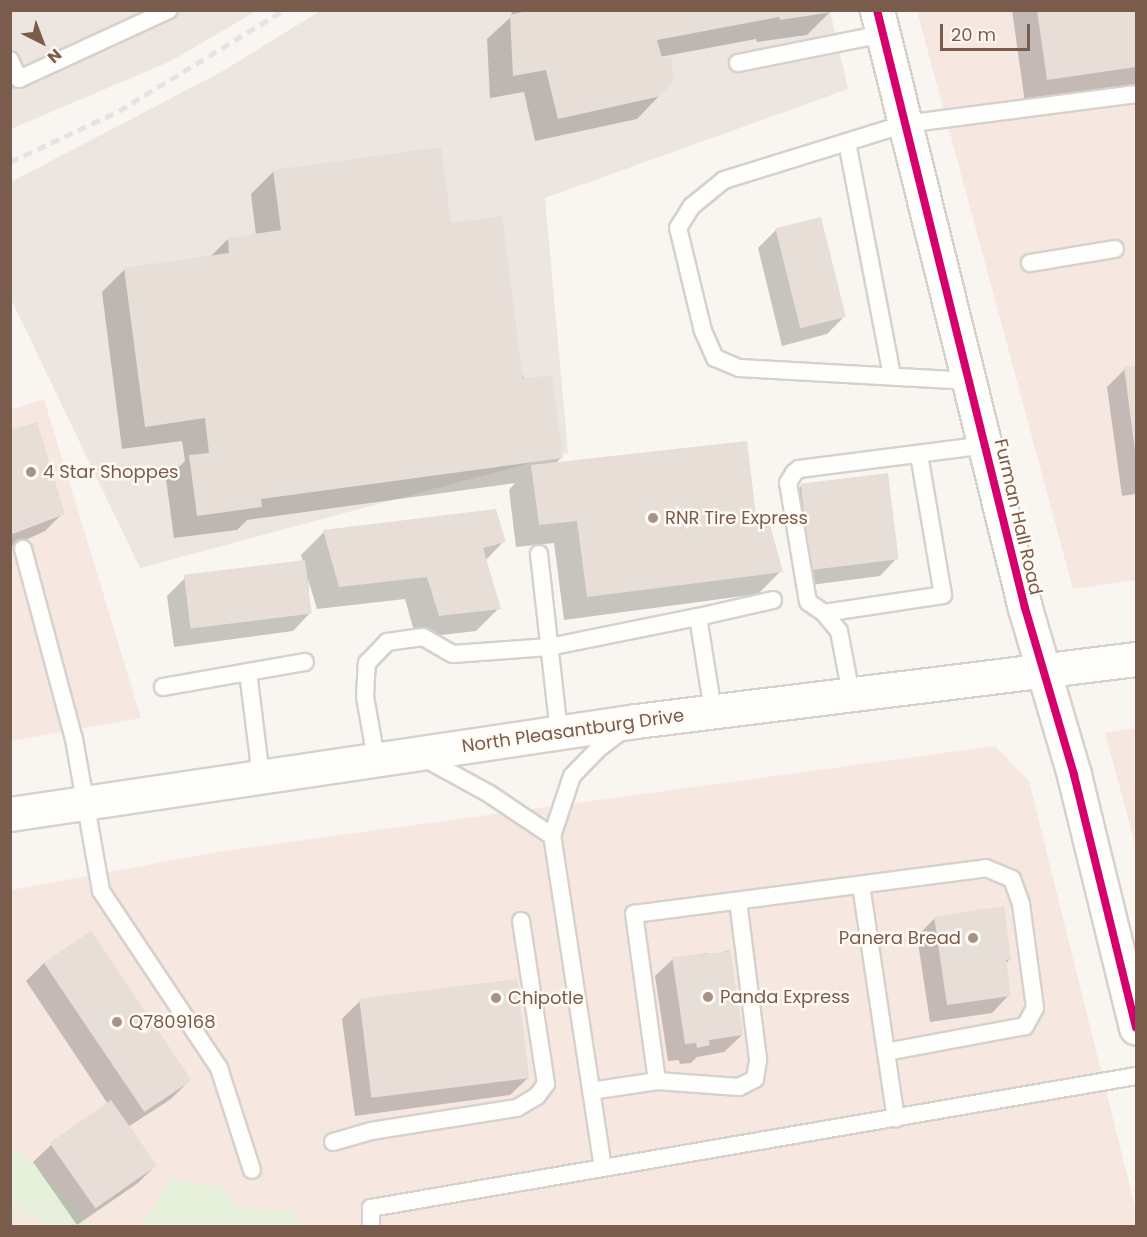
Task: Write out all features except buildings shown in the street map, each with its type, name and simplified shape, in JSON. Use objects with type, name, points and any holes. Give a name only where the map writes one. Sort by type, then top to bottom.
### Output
[{"type":"main road","name":"Furman Hall Road","points":[[880,22],[1025,608],[1046,672],[1137,1028]]},
{"type":"main road","name":"North Pleasantburg Drive","points":[[10,814],[636,721],[1137,659]]},
{"type":"lane","points":[[10,60],[19,79],[169,10]]},
{"type":"lane","points":[[738,63],[880,22]]},
{"type":"lane","points":[[970,381],[739,368],[715,358],[703,332],[678,228],[692,206],[724,180],[905,124],[1137,94]]},
{"type":"lane","points":[[847,142],[892,376]]},
{"type":"lane","points":[[1030,263],[1114,249]]},
{"type":"lane","points":[[851,694],[839,631],[825,613],[808,602],[788,483],[799,469],[986,445]]},
{"type":"lane","points":[[825,613],[943,595],[919,454]]},
{"type":"lane","points":[[23,549],[87,802],[101,891],[219,1068],[252,1170]]},
{"type":"lane","points":[[539,554],[559,732]]},
{"type":"lane","points":[[376,758],[364,697],[366,663],[387,642],[423,637],[453,654],[549,647],[773,600]]},
{"type":"lane","points":[[698,617],[714,711]]},
{"type":"lane","points":[[163,687],[305,662]]},
{"type":"lane","points":[[248,672],[261,776]]},
{"type":"lane","points":[[603,1168],[552,836],[572,776],[599,748],[636,721]]},
{"type":"lane","points":[[416,753],[488,793],[552,836]]},
{"type":"lane","points":[[657,1082],[634,914],[986,868],[1012,879],[1018,890],[1035,1008],[1024,1026],[886,1052]]},
{"type":"lane","points":[[861,885],[896,1118]]},
{"type":"lane","points":[[591,1091],[657,1082],[740,1087],[755,1078],[758,1059],[738,901]]},
{"type":"lane","points":[[333,1142],[371,1131],[517,1108],[537,1096],[546,1084],[520,921]]},
{"type":"lane","points":[[371,1227],[371,1208],[1137,1076]]},
{"type":"shaded area","points":[[11,11],[256,11],[171,61],[11,129]]},
{"type":"shaded area","points":[[320,11],[830,11],[848,89],[545,198],[568,453],[140,568],[11,299],[11,182],[221,72]]},
{"type":"shaded area","points":[[917,11],[1136,11],[1136,580],[1073,589]]},
{"type":"shaded area","points":[[44,399],[141,718],[11,741],[10,410]]},
{"type":"shaded area","points":[[1136,728],[1136,847],[1105,733]]},
{"type":"shaded area","points":[[995,746],[1029,781],[1136,1211],[1136,1226],[299,1226],[295,1211],[239,1208],[170,1180],[142,1226],[90,1226],[34,1161],[11,1148],[11,890],[223,851]]},
{"type":"shaded area","points":[[11,1202],[50,1226],[11,1226]]},
{"type":"green space","points":[[11,1148],[34,1161],[90,1226],[50,1226],[11,1202]]},
{"type":"green space","points":[[170,1180],[223,1186],[239,1208],[295,1211],[299,1226],[142,1226]]},
{"type":"railway","points":[[10,162],[119,111],[284,10]]},
{"type":"cycle path","points":[[877,10],[1025,608],[1074,775],[1136,1028]]},
{"type":"place","name":"4 Star Shoppes","points":[[31,472]]},
{"type":"place","name":"RNR Tire Express","points":[[653,518]]},
{"type":"place","name":"Panera Bread","points":[[973,938]]},
{"type":"place","name":"Panda Express","points":[[708,997]]},
{"type":"place","name":"Chipotle","points":[[496,998]]},
{"type":"place","name":"Q7809168","points":[[117,1022]]}]
